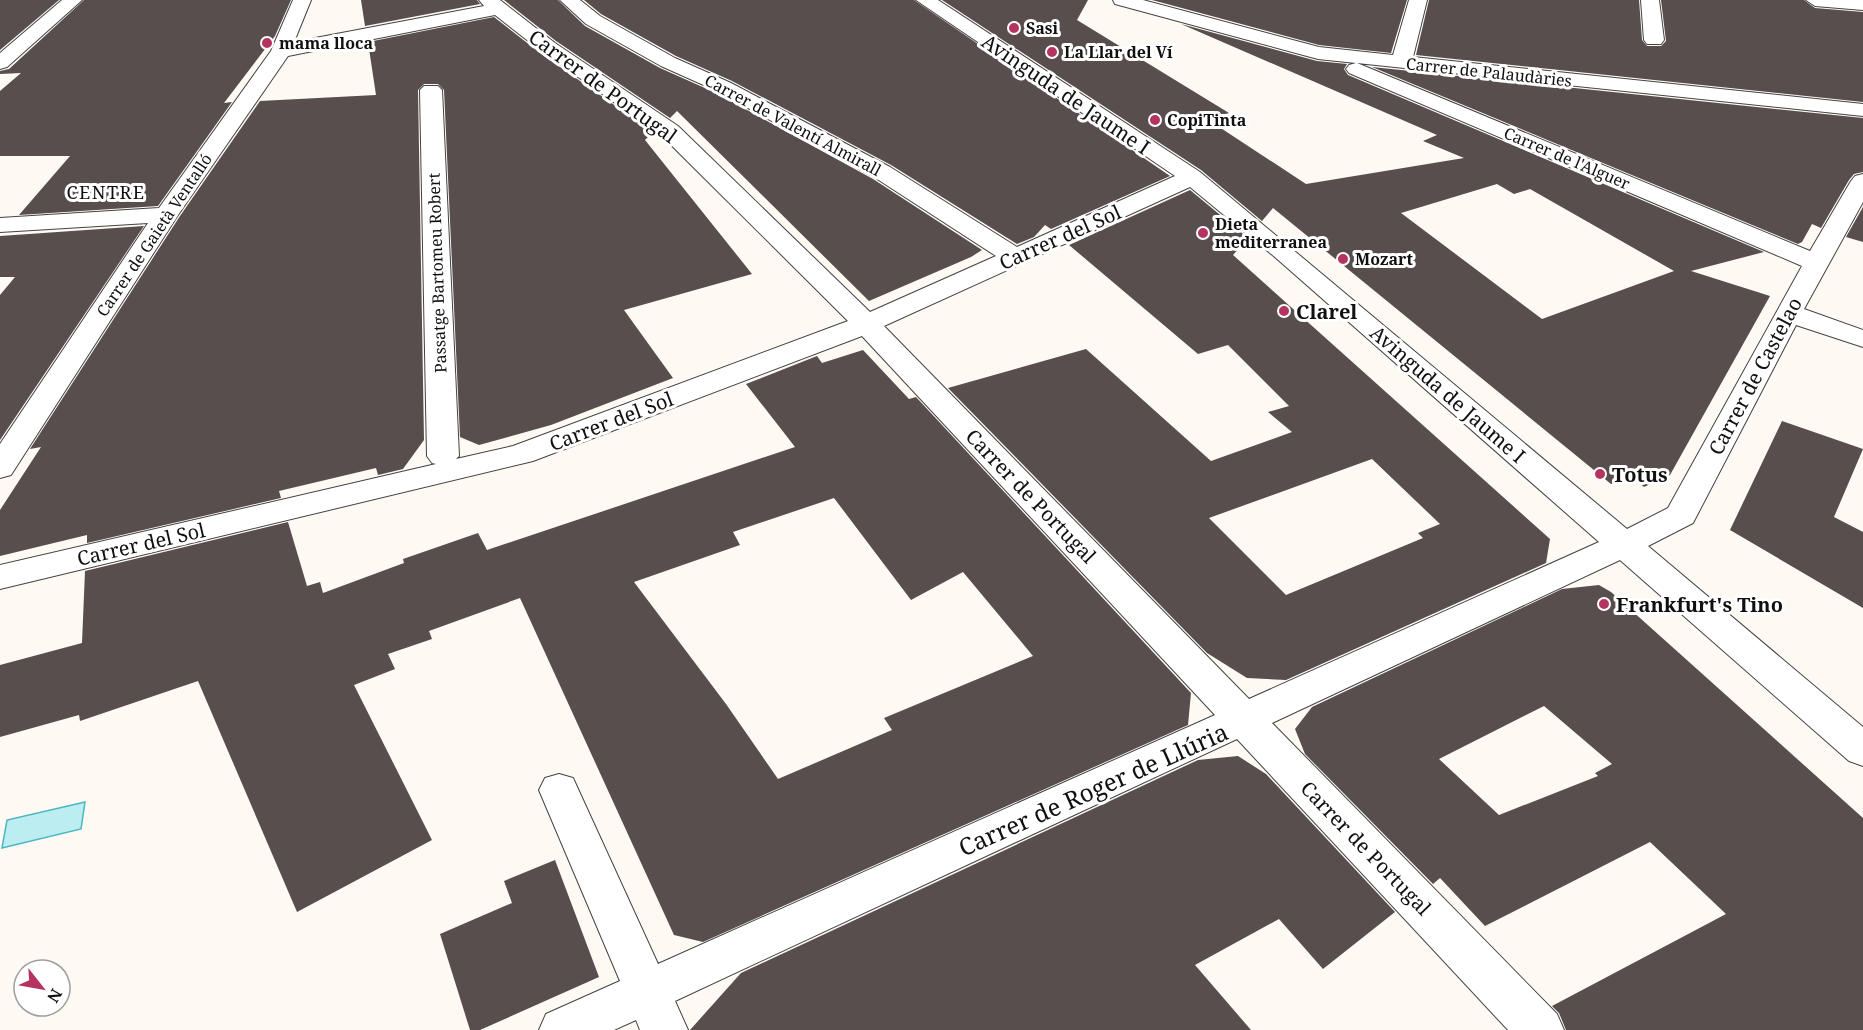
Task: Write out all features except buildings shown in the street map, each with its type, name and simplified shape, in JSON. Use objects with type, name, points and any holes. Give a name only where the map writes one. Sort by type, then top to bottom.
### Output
[{"type":"street","points":[[0,63],[72,0]]},
{"type":"street","name":"Carrer de Gaietà Ventalló","points":[[0,468],[166,215],[281,51],[302,0]]},
{"type":"street","name":"Carrer de Valentí Almirall","points":[[569,0],[593,20],[659,57],[724,87],[882,172],[1015,257]]},
{"type":"street","name":"Avinguda de Jaume I","points":[[925,0],[1192,177],[1285,253],[1863,750]]},
{"type":"street","name":"Carrer de Palaudàries","points":[[1122,0],[1318,53],[1863,110]]},
{"type":"street","points":[[1401,63],[1418,0]]},
{"type":"street","points":[[1650,0],[1654,40]]},
{"type":"street","points":[[1815,0],[1863,4]]},
{"type":"street","points":[[281,51],[492,5]]},
{"type":"street","name":"Carrer de Portugal","points":[[492,5],[670,131],[867,324],[1540,1030]]},
{"type":"street","points":[[1193,19],[1214,6]]},
{"type":"street","name":"Carrer de l'Alguer","points":[[1318,53],[1816,263]]},
{"type":"street","name":"Passatge Bartomeu Robert","points":[[431,90],[443,456]]},
{"type":"street","name":"Carrer del Sol","points":[[0,577],[522,454],[867,324],[1192,177]]},
{"type":"street","name":"Carrer de Castelao","points":[[1623,545],[1681,515],[1788,313],[1863,181]]},
{"type":"street","points":[[0,225],[166,215]]},
{"type":"street","points":[[1788,313],[1863,339]]},
{"type":"street","name":"Carrer de Roger de Llúria","points":[[563,1030],[655,1010],[1245,720],[1623,545]]},
{"type":"street","points":[[559,790],[655,1010]]},
{"type":"water","points":[[85,802],[81,829],[2,848],[7,820]]},
{"type":"place","name":"Sasi","points":[[1014,28]]},
{"type":"place","name":"mama lloca","points":[[267,43]]},
{"type":"place","name":"La Llar del Ví","points":[[1052,52]]},
{"type":"place","name":"CopiTinta","points":[[1155,120]]},
{"type":"place","name":"Dieta mediterranea","points":[[1203,233]]},
{"type":"place","name":"Mozart","points":[[1343,259]]},
{"type":"place","name":"Clarel","points":[[1284,311]]},
{"type":"place","name":"Totus","points":[[1600,474]]},
{"type":"place","name":"Frankfurt's Tino","points":[[1604,604]]},
{"type":"district","name":"CENTRE","points":[[106,192]]}]
